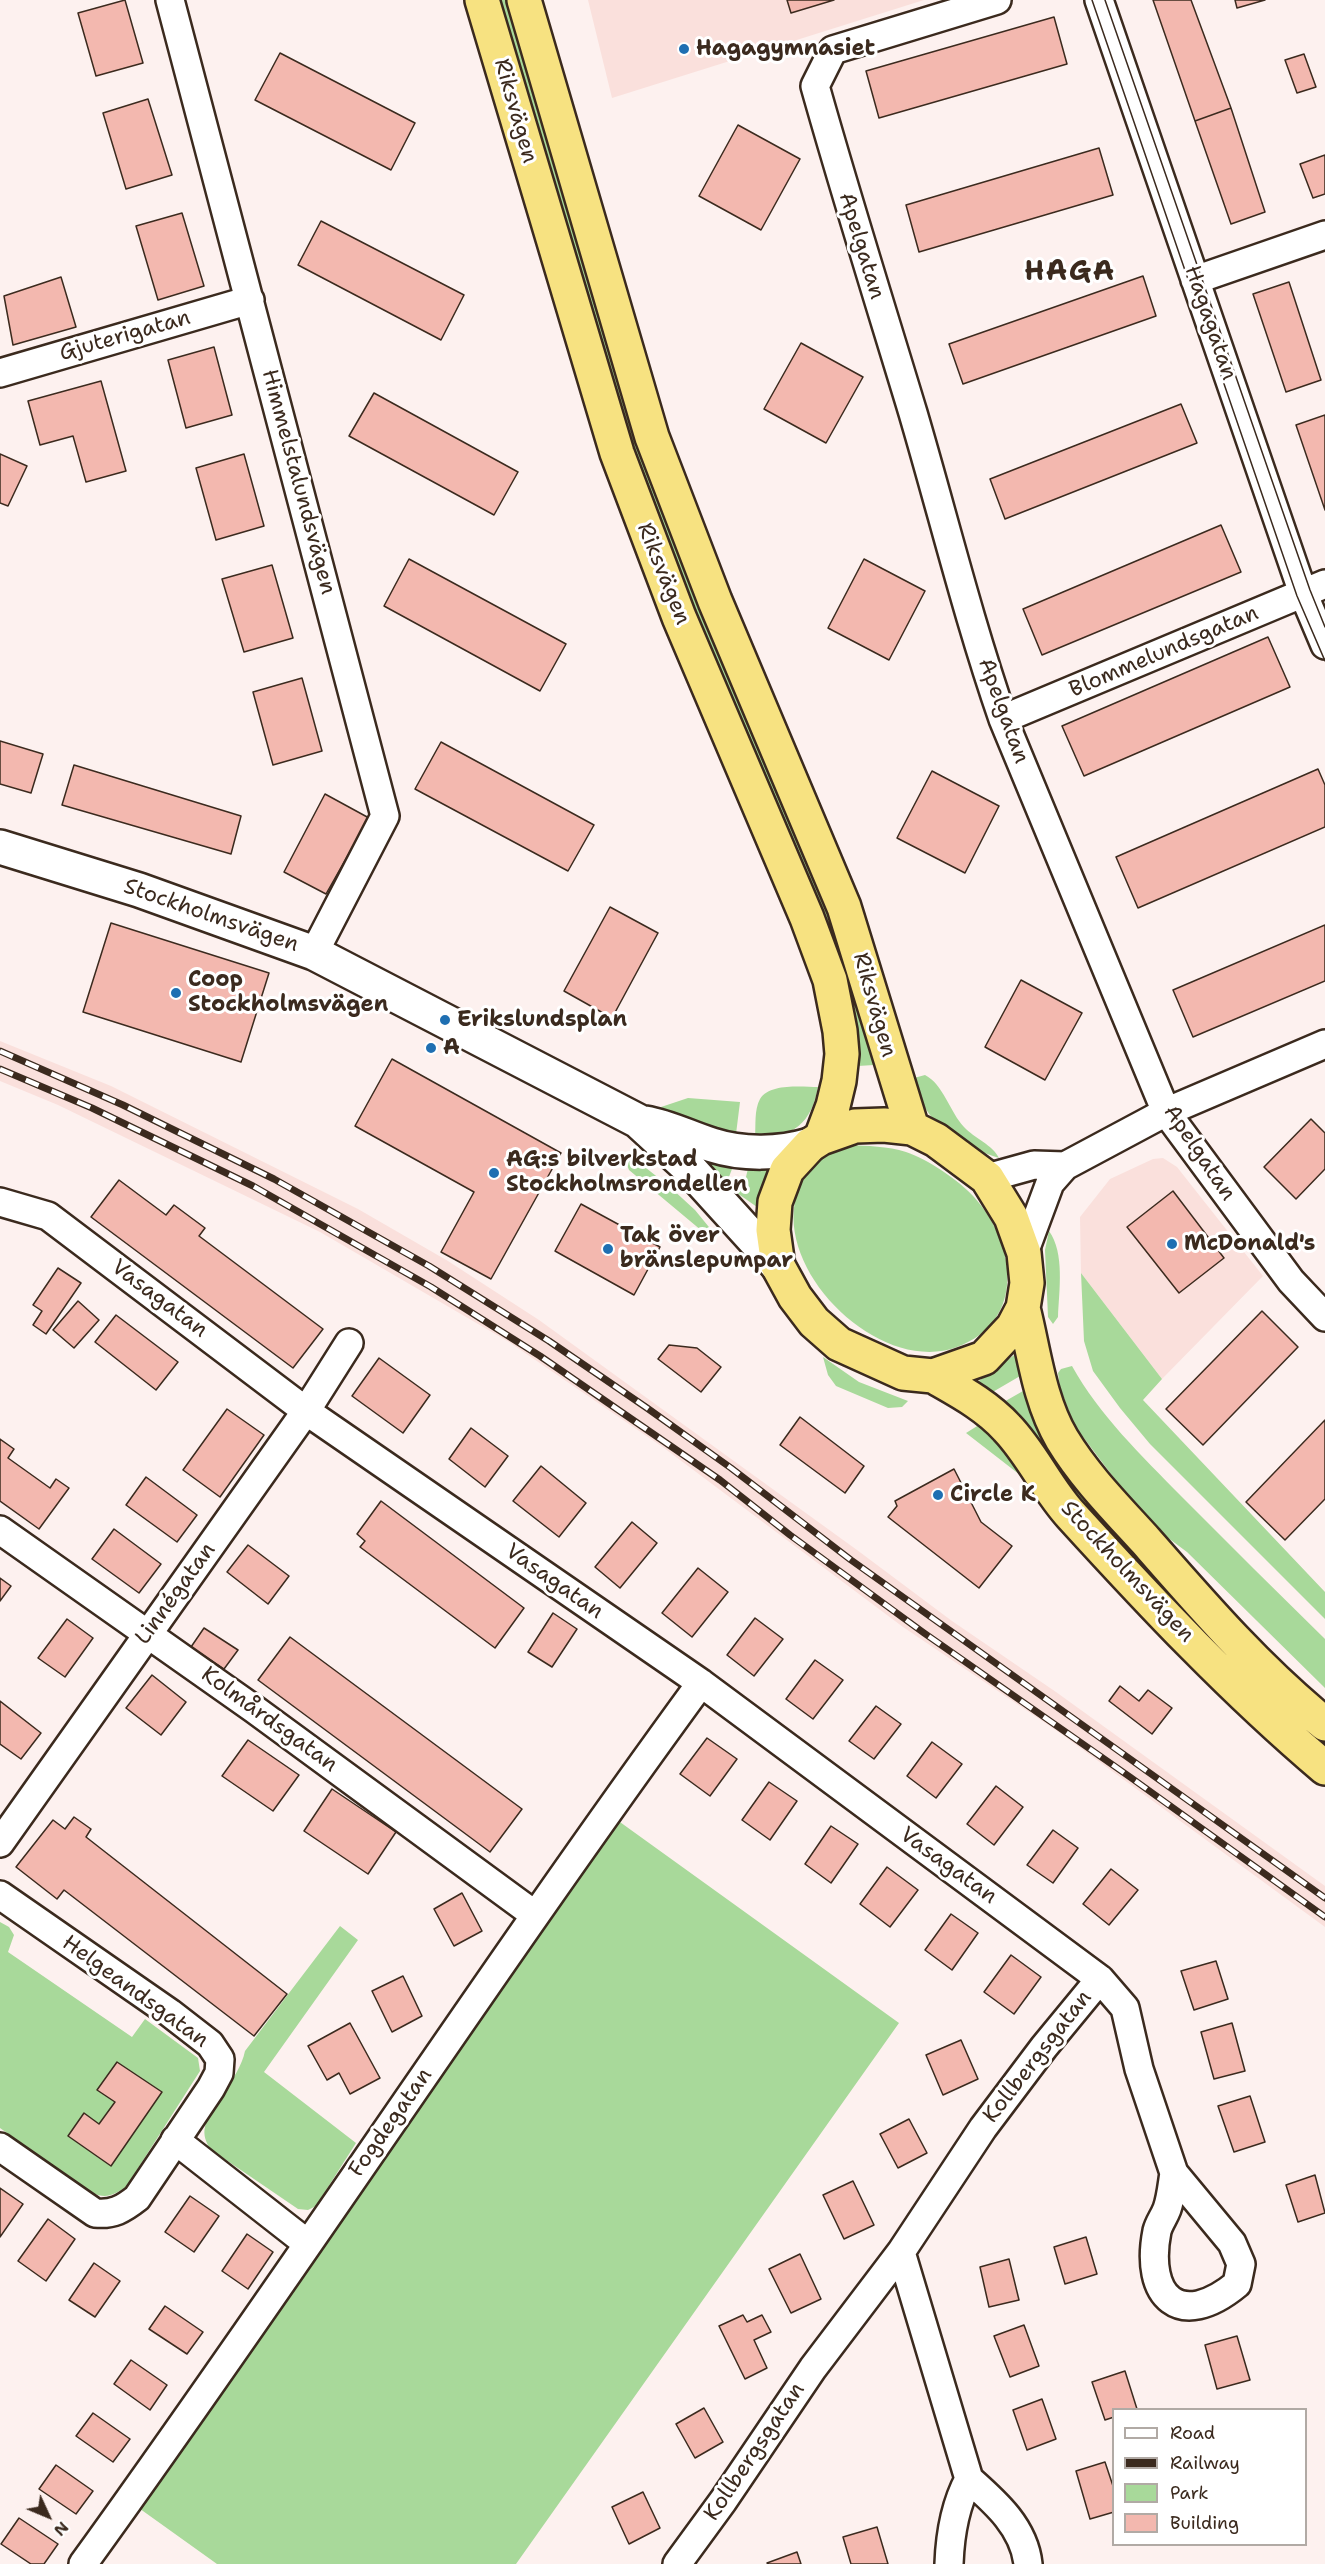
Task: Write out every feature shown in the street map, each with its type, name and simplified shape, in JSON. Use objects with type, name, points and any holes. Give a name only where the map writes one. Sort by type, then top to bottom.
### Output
[{"type":"highway","name":"Riksvägen","points":[[482,0],[617,453],[655,557],[803,907],[830,980],[842,1054],[836,1098],[816,1142]]},
{"type":"highway","name":"Riksvägen","points":[[524,0],[652,437],[715,601],[844,907],[912,1128]]},
{"type":"highway","points":[[884,1125],[912,1128],[936,1140],[987,1178],[1011,1216],[1024,1253],[1027,1283],[1023,1308],[1013,1327],[984,1358],[933,1376],[903,1372],[839,1344],[814,1322],[795,1297],[778,1266],[773,1230],[775,1202],[787,1170],[816,1142],[855,1126],[884,1125]]},
{"type":"highway","name":"Stockholmsvägen","points":[[1023,1308],[1045,1403],[1062,1438],[1085,1472],[1198,1600],[1298,1702],[1325,1724]]},
{"type":"highway","name":"Stockholmsvägen","points":[[933,1376],[986,1409],[1008,1428],[1069,1513],[1163,1614],[1278,1728],[1325,1768]]},
{"type":"main road","name":"Stockholmsvägen","points":[[0,847],[139,890],[314,952],[638,1121],[688,1167],[778,1266]]},
{"type":"main road","name":"Stockholmsvägen","points":[[638,1121],[663,1126],[713,1145],[740,1150],[790,1151],[816,1142]]},
{"type":"street","name":"Himmelstalundsvägen","points":[[170,0],[386,816],[314,952]]},
{"type":"street","name":"Apelgatan","points":[[997,0],[833,50],[815,86],[856,233],[913,414],[986,671],[1003,719],[1166,1112],[1284,1272],[1325,1317]]},
{"type":"street","name":"Hagagatan","points":[[1099,0],[1195,280],[1314,589],[1325,645]]},
{"type":"street","points":[[1195,280],[1325,235]]},
{"type":"street","name":"Gjuterigatan","points":[[0,373],[250,300]]},
{"type":"street","name":"Blommelundsgatan","points":[[1003,719],[1314,589]]},
{"type":"street","points":[[1024,1253],[1050,1183],[1065,1166],[1166,1112],[1325,1044]]},
{"type":"street","points":[[987,1178],[1034,1165],[1065,1166]]},
{"type":"street","name":"Vasagatan","points":[[0,1202],[48,1216],[306,1411],[700,1683],[1100,1979]]},
{"type":"street","name":"Linnégatan","points":[[0,1843],[306,1411],[350,1343]]},
{"type":"street","name":"Kolmårdsgatan","points":[[0,1530],[148,1633],[427,1834],[535,1915]]},
{"type":"street","name":"Fogdegatan","points":[[83,2564],[535,1915],[700,1683]]},
{"type":"street","name":"Helgeandsgatan","points":[[0,1895],[170,2013],[210,2044],[220,2059],[219,2073],[137,2198],[122,2210],[109,2215],[94,2213],[0,2146]]},
{"type":"street","name":"Kollbergsgatan","points":[[678,2564],[813,2368],[901,2252],[983,2128],[1044,2047],[1100,1979],[1125,2008],[1139,2069],[1174,2173],[1232,2243],[1241,2264],[1237,2284],[1222,2297],[1185,2308],[1175,2304],[1165,2293],[1156,2276],[1157,2228],[1167,2208],[1174,2173]]},
{"type":"street","points":[[175,2140],[308,2244]]},
{"type":"street","points":[[901,2252],[969,2479],[994,2500],[1013,2524],[1027,2552],[1028,2564]]},
{"type":"street","points":[[948,2564],[954,2523],[962,2492],[969,2479]]},
{"type":"street","name":"Kollbergsgatan","points":[[697,2537],[703,2564]]},
{"type":"shaded area","name":"Hagagymnasiet","points":[[588,0],[924,0],[612,98]]},
{"type":"shaded area","points":[[0,1041],[111,1086],[358,1209],[448,1261],[539,1320],[952,1621],[1056,1692],[1325,1886],[1325,1927],[1060,1733],[903,1627],[664,1448],[509,1342],[320,1232],[58,1105],[0,1081]]},
{"type":"shaded area","points":[[1163,1158],[1177,1167],[1263,1276],[1162,1379],[1081,1273],[1080,1217],[1110,1179],[1153,1159]]},
{"type":"green space","points":[[500,0],[509,0],[582,252],[668,526],[834,920],[874,1065],[858,1066],[853,1020],[658,531],[571,257]]},
{"type":"green space","points":[[925,1075],[942,1091],[964,1127],[992,1149],[999,1158],[957,1139],[934,1120],[918,1094],[914,1078]]},
{"type":"green space","points":[[818,1087],[810,1111],[798,1127],[779,1135],[755,1137],[757,1108],[760,1099],[765,1094],[779,1088]]},
{"type":"green space","points":[[688,1098],[740,1102],[736,1134],[711,1132],[661,1107]]},
{"type":"green space","points":[[848,1145],[892,1149],[906,1152],[923,1160],[960,1184],[974,1197],[988,1216],[999,1236],[1006,1258],[1008,1280],[1004,1300],[995,1319],[980,1335],[957,1347],[926,1352],[894,1345],[862,1329],[835,1306],[813,1278],[798,1246],[794,1214],[801,1183],[811,1166],[822,1155]]},
{"type":"green space","points":[[733,1158],[727,1182],[704,1159]]},
{"type":"green space","points":[[625,1160],[636,1160],[670,1187],[695,1210],[713,1232],[708,1236],[629,1170]]},
{"type":"green space","points":[[750,1160],[772,1164],[758,1198],[757,1207],[737,1193],[746,1177]]},
{"type":"green space","points":[[1049,1231],[1057,1250],[1060,1272],[1058,1317],[1053,1324],[1048,1317],[1045,1250]]},
{"type":"green space","points":[[1081,1273],[1162,1379],[1143,1400],[1325,1592],[1325,1619],[1150,1444],[1093,1371],[1084,1341]]},
{"type":"green space","points":[[1021,1350],[1027,1372],[991,1393],[976,1383]]},
{"type":"green space","points":[[823,1357],[859,1382],[908,1401],[902,1407],[888,1408],[836,1386],[828,1375]]},
{"type":"green space","points":[[1072,1366],[1095,1401],[1136,1450],[1325,1639],[1325,1688],[1187,1552],[1148,1523],[1074,1425],[1060,1387],[1058,1373],[1061,1369]]},
{"type":"green space","points":[[1030,1387],[1301,1720],[1325,1741],[1325,1754],[1245,1682],[1082,1503],[1002,1403]]},
{"type":"green space","points":[[982,1423],[1042,1492],[966,1433]]},
{"type":"green space","points":[[606,1812],[899,2023],[516,2564],[217,2564],[129,2501]]},
{"type":"green space","points":[[0,1922],[9,1927],[14,1935],[8,1952],[132,2037],[145,2019],[198,2058],[200,2071],[126,2187],[113,2194],[102,2196],[92,2193],[0,2128]]},
{"type":"green space","points":[[340,1926],[358,1940],[264,2072],[356,2143],[316,2206],[308,2210],[298,2209],[210,2149],[204,2130],[212,2110],[237,2072],[245,2051]]},
{"type":"building","points":[[125,0],[143,63],[96,76],[78,13]]},
{"type":"building","points":[[787,0],[834,0],[791,13]]},
{"type":"building","points":[[1153,0],[1191,0],[1231,108],[1195,121]]},
{"type":"building","points":[[1235,0],[1265,0],[1237,8]]},
{"type":"building","points":[[1054,17],[1067,64],[879,118],[866,71]]},
{"type":"building","points":[[280,53],[415,123],[391,170],[255,100]]},
{"type":"building","points":[[1304,54],[1316,87],[1297,93],[1285,60]]},
{"type":"building","points":[[148,99],[172,175],[126,189],[103,113]]},
{"type":"building","points":[[1231,108],[1265,212],[1231,224],[1195,121]]},
{"type":"building","points":[[738,125],[800,159],[761,230],[699,196]]},
{"type":"building","points":[[1099,148],[1113,195],[919,252],[906,205]]},
{"type":"building","points":[[1325,155],[1325,194],[1313,198],[1300,164]]},
{"type":"building","points":[[182,213],[204,286],[158,300],[136,226]]},
{"type":"building","points":[[321,221],[464,295],[441,340],[298,265]]},
{"type":"building","points":[[1143,276],[1156,316],[963,384],[949,344]]},
{"type":"building","points":[[61,277],[76,327],[13,345],[4,296]]},
{"type":"building","points":[[1289,282],[1321,380],[1286,392],[1253,294]]},
{"type":"building","points":[[801,343],[863,377],[826,443],[764,409]]},
{"type":"building","points":[[214,347],[232,415],[186,428],[168,360]]},
{"type":"building","points":[[101,381],[126,471],[86,482],[73,436],[40,445],[28,401]]},
{"type":"building","points":[[374,393],[518,472],[494,515],[349,436]]},
{"type":"building","points":[[1181,404],[1197,443],[1005,519],[990,479]]},
{"type":"building","points":[[1325,415],[1325,510],[1296,425]]},
{"type":"building","points":[[0,454],[27,466],[8,506],[0,503]]},
{"type":"building","points":[[244,454],[264,526],[216,540],[196,468]]},
{"type":"building","points":[[1221,525],[1241,572],[1042,655],[1023,609]]},
{"type":"building","points":[[409,559],[566,644],[540,691],[384,606]]},
{"type":"building","points":[[864,559],[925,591],[889,660],[828,628]]},
{"type":"building","points":[[272,565],[293,638],[244,652],[222,579]]},
{"type":"building","points":[[1268,637],[1290,687],[1084,776],[1062,726]]},
{"type":"building","points":[[302,678],[322,751],[273,765],[253,692]]},
{"type":"building","points":[[0,741],[43,754],[31,793],[0,784]]},
{"type":"building","points":[[441,742],[594,825],[568,871],[415,789]]},
{"type":"building","points":[[74,765],[241,816],[231,854],[62,805]]},
{"type":"building","points":[[1318,769],[1325,785],[1325,827],[1138,908],[1116,857]]},
{"type":"building","points":[[932,771],[999,806],[965,873],[897,838]]},
{"type":"building","points":[[325,794],[369,818],[326,894],[284,872]]},
{"type":"building","points":[[610,907],[658,933],[612,1018],[564,991]]},
{"type":"building","name":"Coop Stockholmsvägen","points":[[111,923],[269,973],[241,1062],[83,1012]]},
{"type":"building","points":[[1325,925],[1325,981],[1193,1037],[1173,990]]},
{"type":"building","points":[[1021,980],[1082,1013],[1045,1080],[985,1047]]},
{"type":"building","name":"AG:s bilverkstad Stockholmsrondellen","points":[[392,1059],[561,1153],[491,1279],[441,1252],[474,1192],[355,1126]]},
{"type":"building","points":[[1311,1119],[1325,1133],[1325,1169],[1296,1199],[1264,1167]]},
{"type":"building","points":[[119,1180],[166,1215],[174,1205],[205,1228],[199,1236],[323,1329],[293,1368],[91,1217]]},
{"type":"building","points":[[1173,1191],[1224,1258],[1179,1293],[1127,1227]]},
{"type":"building","name":"Tak över bränslepumpar","points":[[581,1204],[660,1247],[634,1295],[555,1251]]},
{"type":"building","points":[[58,1268],[81,1283],[46,1334],[33,1325],[42,1311],[33,1305]]},
{"type":"building","points":[[78,1301],[99,1320],[74,1348],[53,1330]]},
{"type":"building","points":[[1262,1311],[1298,1347],[1203,1445],[1166,1409]]},
{"type":"building","points":[[116,1315],[178,1362],[156,1390],[95,1342]]},
{"type":"building","points":[[669,1345],[697,1348],[721,1367],[701,1392],[658,1359]]},
{"type":"building","points":[[379,1358],[430,1395],[403,1433],[352,1396]]},
{"type":"building","points":[[227,1409],[264,1435],[220,1497],[183,1470]]},
{"type":"building","points":[[800,1417],[864,1466],[845,1493],[780,1445]]},
{"type":"building","points":[[1325,1420],[1325,1499],[1285,1540],[1246,1502]]},
{"type":"building","points":[[471,1428],[508,1456],[485,1487],[449,1459]]},
{"type":"building","points":[[0,1439],[14,1449],[8,1458],[50,1488],[56,1479],[69,1488],[39,1529],[0,1501]]},
{"type":"building","points":[[541,1466],[586,1503],[559,1537],[513,1501]]},
{"type":"building","points":[[954,1469],[981,1522],[1012,1546],[979,1588],[888,1517],[897,1506],[895,1501]]},
{"type":"building","points":[[146,1477],[197,1515],[177,1542],[126,1505]]},
{"type":"building","points":[[381,1501],[524,1608],[495,1648],[360,1547],[365,1541],[357,1534]]},
{"type":"building","points":[[632,1522],[657,1543],[620,1588],[595,1567]]},
{"type":"building","points":[[114,1529],[161,1564],[139,1593],[92,1559]]},
{"type":"building","points":[[248,1545],[289,1576],[268,1604],[227,1572]]},
{"type":"building","points":[[698,1568],[728,1592],[692,1637],[662,1613]]},
{"type":"building","points":[[0,1578],[11,1586],[0,1601]]},
{"type":"building","points":[[553,1613],[577,1629],[552,1667],[528,1652]]},
{"type":"building","points":[[755,1618],[783,1639],[754,1676],[727,1655]]},
{"type":"building","points":[[67,1619],[93,1638],[65,1677],[38,1658]]},
{"type":"building","points":[[204,1628],[238,1650],[224,1669],[191,1647]]},
{"type":"building","points":[[290,1637],[522,1809],[490,1852],[258,1680]]},
{"type":"building","points":[[815,1660],[843,1680],[813,1719],[786,1699]]},
{"type":"building","points":[[152,1675],[186,1702],[161,1735],[126,1708]]},
{"type":"building","points":[[1120,1686],[1139,1701],[1148,1690],[1172,1708],[1152,1734],[1109,1701]]},
{"type":"building","points":[[0,1701],[41,1733],[21,1759],[0,1744]]},
{"type":"building","points":[[876,1706],[901,1724],[874,1759],[849,1741]]},
{"type":"building","points":[[707,1738],[737,1759],[710,1796],[680,1774]]},
{"type":"building","points":[[248,1740],[299,1775],[273,1811],[222,1776]]},
{"type":"building","points":[[932,1742],[962,1764],[936,1798],[907,1776]]},
{"type":"building","points":[[769,1782],[797,1801],[770,1840],[742,1820]]},
{"type":"building","points":[[996,1786],[1023,1807],[994,1845],[967,1824]]},
{"type":"building","points":[[332,1789],[396,1832],[368,1874],[304,1831]]},
{"type":"building","points":[[74,1817],[91,1829],[86,1837],[287,1994],[254,2036],[64,1890],[57,1899],[16,1867],[53,1820],[65,1829]]},
{"type":"building","points":[[831,1826],[858,1844],[831,1883],[805,1864]]},
{"type":"building","points":[[1053,1830],[1078,1848],[1053,1883],[1027,1865]]},
{"type":"building","points":[[887,1867],[918,1890],[890,1927],[860,1904]]},
{"type":"building","points":[[1111,1869],[1138,1890],[1109,1925],[1083,1904]]},
{"type":"building","points":[[462,1893],[482,1931],[454,1946],[434,1909]]},
{"type":"building","points":[[951,1914],[978,1933],[952,1970],[925,1950]]},
{"type":"building","points":[[1011,1955],[1041,1977],[1014,2014],[984,1992]]},
{"type":"building","points":[[1216,1961],[1228,1999],[1194,2010],[1181,1971]]},
{"type":"building","points":[[403,1976],[422,2016],[392,2032],[372,1991]]},
{"type":"building","points":[[350,2023],[380,2078],[350,2094],[339,2073],[327,2080],[308,2046]]},
{"type":"building","points":[[1232,2023],[1245,2071],[1214,2079],[1201,2032]]},
{"type":"building","points":[[961,2040],[978,2079],[943,2095],[926,2055]]},
{"type":"building","points":[[117,2062],[162,2092],[111,2166],[68,2136],[84,2113],[99,2124],[115,2102],[97,2090]]},
{"type":"building","points":[[1250,2096],[1265,2142],[1234,2152],[1218,2106]]},
{"type":"building","points":[[909,2119],[927,2153],[898,2168],[880,2134]]},
{"type":"building","points":[[1315,2175],[1325,2213],[1298,2222],[1286,2185]]},
{"type":"building","points":[[853,2181],[874,2225],[844,2239],[823,2195]]},
{"type":"building","points":[[0,2188],[23,2204],[0,2237]]},
{"type":"building","points":[[190,2196],[219,2216],[194,2252],[165,2232]]},
{"type":"building","points":[[48,2219],[75,2239],[46,2281],[18,2261]]},
{"type":"building","points":[[247,2234],[273,2252],[248,2289],[222,2271]]},
{"type":"building","points":[[1086,2237],[1097,2274],[1065,2284],[1054,2247]]},
{"type":"building","points":[[800,2254],[821,2299],[791,2313],[769,2269]]},
{"type":"building","points":[[1009,2259],[1019,2300],[989,2307],[980,2267]]},
{"type":"building","points":[[94,2263],[120,2281],[95,2317],[69,2300]]},
{"type":"building","points":[[165,2306],[203,2332],[187,2354],[149,2329]]},
{"type":"building","points":[[743,2315],[747,2322],[762,2315],[771,2332],[754,2340],[767,2368],[745,2379],[719,2326]]},
{"type":"building","points":[[1024,2325],[1039,2366],[1010,2377],[994,2336]]},
{"type":"building","points":[[1237,2336],[1250,2380],[1217,2389],[1205,2345]]},
{"type":"building","points":[[131,2360],[167,2385],[150,2410],[114,2384]]},
{"type":"building","points":[[1125,2371],[1137,2408],[1112,2408],[1112,2418],[1105,2420],[1092,2382]]},
{"type":"building","points":[[1042,2399],[1056,2439],[1027,2450],[1013,2410]]},
{"type":"building","points":[[704,2408],[723,2442],[695,2458],[676,2424]]},
{"type":"building","points":[[93,2413],[130,2439],[113,2462],[76,2436]]},
{"type":"building","points":[[1105,2462],[1112,2483],[1112,2513],[1090,2519],[1076,2471]]},
{"type":"building","points":[[56,2465],[93,2491],[76,2514],[39,2489]]},
{"type":"building","points":[[643,2492],[660,2528],[629,2544],[612,2507]]},
{"type":"building","points":[[19,2518],[58,2544],[44,2564],[31,2564],[1,2544]]},
{"type":"building","points":[[877,2527],[888,2564],[851,2564],[843,2537]]},
{"type":"building","points":[[797,2552],[801,2564],[767,2563]]},
{"type":"tram line","points":[[1092,0],[1297,596],[1325,661]]},
{"type":"tram line","points":[[1105,0],[1310,590],[1325,627]]},
{"type":"railway","points":[[0,1051],[123,1105],[274,1179],[429,1266],[549,1341],[731,1468],[851,1560],[1325,1898]]},
{"type":"railway","points":[[0,1069],[92,1108],[253,1186],[431,1287],[540,1356],[720,1480],[790,1535],[924,1633],[1325,1917]]},
{"type":"place","name":"Hagagymnasiet","points":[[684,49]]},
{"type":"place","name":"Coop Stockholmsvägen","points":[[176,993]]},
{"type":"place","name":"Erikslundsplan","points":[[445,1020]]},
{"type":"place","name":"A","points":[[431,1048]]},
{"type":"place","name":"AG:s bilverkstad Stockholmsrondellen","points":[[494,1173]]},
{"type":"place","name":"McDonald's","points":[[1172,1244]]},
{"type":"place","name":"Tak över bränslepumpar","points":[[608,1249]]},
{"type":"place","name":"Circle K","points":[[938,1495]]},
{"type":"district","name":"HAGA","points":[[1070,273]]}]
